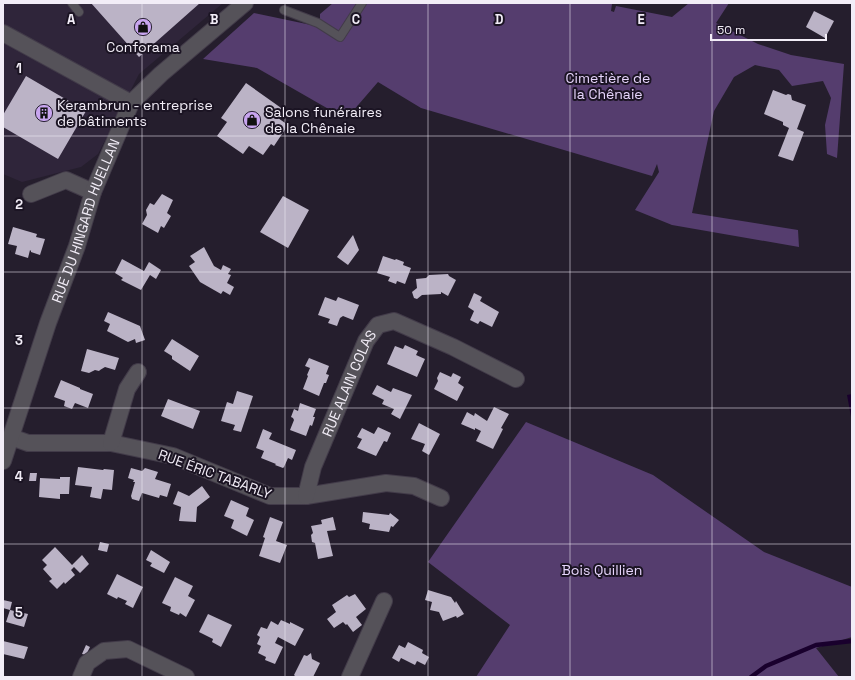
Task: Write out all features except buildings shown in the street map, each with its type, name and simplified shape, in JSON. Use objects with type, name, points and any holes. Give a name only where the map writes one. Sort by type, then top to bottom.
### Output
[{"type":"street","name":"RUE DU HINGARD HUELLAN","points":[[3,460],[48,323],[77,246],[93,192],[131,103],[161,74],[245,3]]},
{"type":"street","points":[[3,33],[131,103]]},
{"type":"street","points":[[31,194],[66,180],[93,192]]},
{"type":"street","name":"RUE ALAIN COLAS","points":[[306,496],[314,467],[366,341],[378,325],[394,321],[453,347],[516,379]]},
{"type":"street","points":[[110,443],[127,389],[138,372]]},
{"type":"street","name":"RUE ÉRIC TABARLY","points":[[11,437],[28,443],[110,443],[173,456],[270,496],[306,496],[386,483],[414,486],[441,498]]},
{"type":"street","points":[[350,677],[384,600]]},
{"type":"street","points":[[81,677],[87,664],[104,652],[128,650],[186,677]]},
{"type":"lane","points":[[72,3],[79,12]]},
{"type":"lane","points":[[284,10],[318,23],[340,37],[362,3]]},
{"type":"shaded area","points":[[3,3],[223,3],[139,74],[98,154],[81,167],[22,182],[3,174]]},
{"type":"shaded area","points":[[852,394],[852,422],[847,395]]},
{"type":"green space","name":"Cimetière de la Chênaie","points":[[333,3],[608,3],[612,4],[611,11],[614,12],[616,6],[672,17],[689,3],[729,3],[716,23],[758,44],[791,55],[844,64],[837,158],[827,154],[825,125],[831,98],[823,81],[792,86],[779,70],[755,65],[734,77],[714,111],[692,213],[798,230],[799,247],[672,225],[635,210],[659,172],[657,164],[652,176],[421,108],[378,82],[346,119],[257,68],[203,59],[254,13],[316,26],[320,20],[320,14]]},
{"type":"green space","name":"Bois Quillien","points":[[526,422],[653,475],[764,552],[852,587],[852,637],[816,648],[839,677],[476,677],[510,625],[428,562]]},
{"type":"waterway","points":[[751,677],[766,666],[816,645],[852,641]]},
{"type":"place","name":"Conforama","points":[[143,27]]},
{"type":"place","name":"Kerambrun - entreprise de bâtiments","points":[[44,113]]},
{"type":"place","name":"Salons funéraires de la Chênaie","points":[[252,120]]}]
